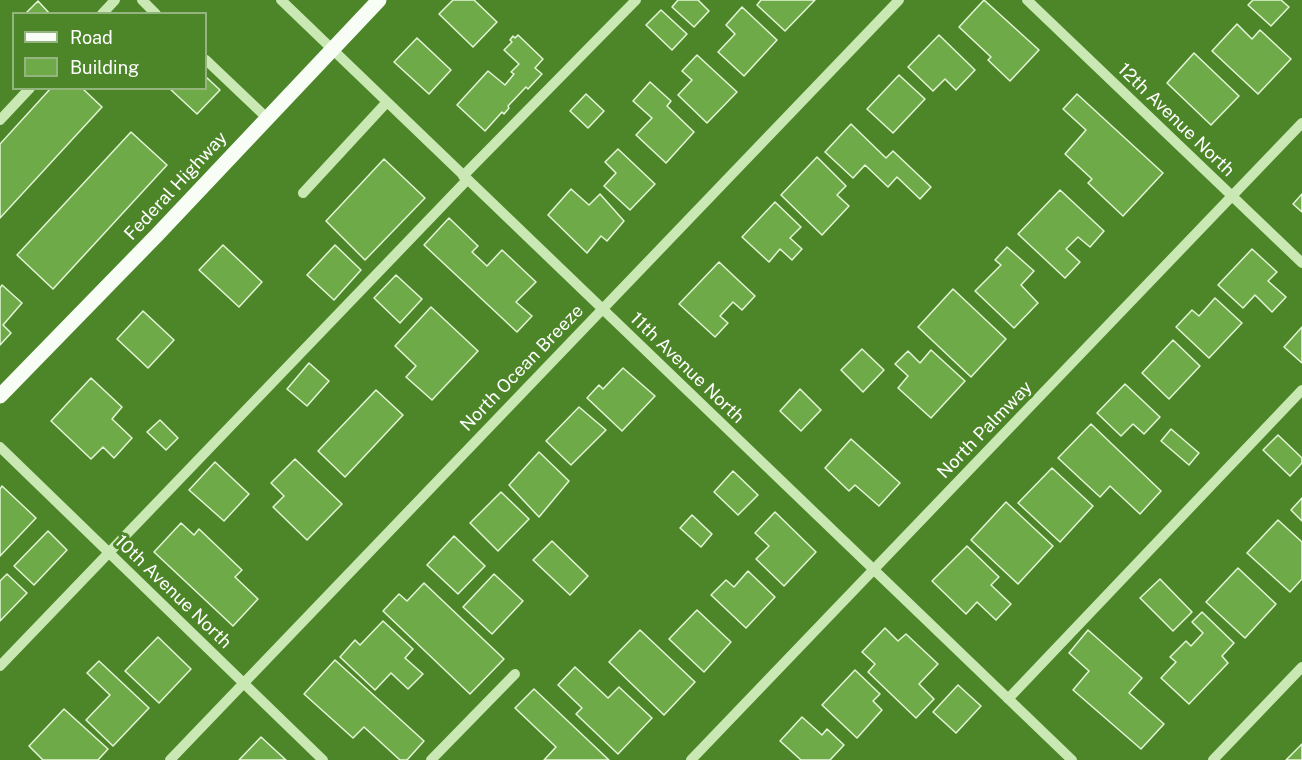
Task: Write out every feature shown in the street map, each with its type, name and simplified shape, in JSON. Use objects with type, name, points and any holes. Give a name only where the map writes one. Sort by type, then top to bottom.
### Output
[{"type":"main road","name":"Federal Highway","points":[[0,396],[157,235],[379,0]]},
{"type":"street","points":[[104,12],[115,0]]},
{"type":"street","points":[[142,0],[154,12]]},
{"type":"street","name":"11th Avenue North","points":[[280,0],[1072,760]]},
{"type":"street","points":[[0,666],[636,0]]},
{"type":"street","name":"North Ocean Breeze","points":[[170,760],[898,0]]},
{"type":"street","name":"12th Avenue North","points":[[1027,0],[1302,263]]},
{"type":"street","points":[[207,61],[267,118]]},
{"type":"street","points":[[0,120],[28,90]]},
{"type":"street","points":[[303,193],[387,102]]},
{"type":"street","name":"North Palmway","points":[[692,760],[1302,123]]},
{"type":"street","points":[[1008,699],[1302,390]]},
{"type":"street","name":"10th Avenue North","points":[[0,447],[323,760]]},
{"type":"street","points":[[1213,760],[1302,667]]},
{"type":"street","points":[[431,760],[515,674]]},
{"type":"building","points":[[453,0],[474,0],[497,22],[473,47],[439,14]]},
{"type":"building","points":[[678,0],[698,0],[709,11],[694,27],[672,7]]},
{"type":"building","points":[[761,0],[815,0],[785,31],[757,5]]},
{"type":"building","points":[[984,0],[1039,50],[1010,81],[988,60],[991,57],[959,27]]},
{"type":"building","points":[[1253,0],[1281,0],[1289,7],[1271,26],[1248,5]]},
{"type":"building","points":[[38,1],[48,12],[27,12]]},
{"type":"building","points":[[742,7],[777,40],[744,76],[718,52],[735,34],[726,25]]},
{"type":"building","points":[[661,10],[687,34],[672,50],[646,25]]},
{"type":"building","points":[[1237,24],[1252,39],[1260,30],[1291,59],[1258,94],[1212,51]]},
{"type":"building","points":[[518,35],[543,59],[535,68],[542,74],[528,89],[526,87],[508,106],[504,114],[502,112],[485,131],[457,105],[488,71],[505,85],[514,74],[511,72],[519,64],[504,50],[512,42],[510,40],[513,36],[515,38]]},
{"type":"building","points":[[939,35],[975,70],[956,90],[945,79],[933,91],[908,67]]},
{"type":"building","points":[[417,38],[451,70],[429,94],[394,62]]},
{"type":"building","points":[[1194,53],[1239,96],[1211,125],[1167,83]]},
{"type":"building","points":[[697,55],[737,92],[707,123],[678,95],[692,80],[682,71]]},
{"type":"building","points":[[899,75],[925,99],[893,133],[867,109]]},
{"type":"building","points":[[207,78],[220,90],[197,114],[171,90],[207,90]]},
{"type":"building","points":[[650,82],[671,101],[667,106],[694,132],[666,163],[636,135],[652,118],[633,101]]},
{"type":"building","points":[[49,90],[84,90],[102,107],[0,218],[0,144]]},
{"type":"building","points":[[586,94],[604,111],[588,128],[570,111]]},
{"type":"building","points":[[1077,94],[1163,173],[1123,216],[1088,183],[1092,179],[1065,154],[1086,130],[1063,109]]},
{"type":"building","points":[[851,124],[886,158],[893,151],[931,187],[920,199],[897,177],[888,187],[865,165],[853,178],[825,152]]},
{"type":"building","points":[[131,132],[167,165],[53,289],[17,255]]},
{"type":"building","points":[[618,149],[655,184],[630,210],[604,186],[616,173],[605,162]]},
{"type":"building","points":[[817,157],[846,186],[837,195],[849,206],[822,235],[781,195]]},
{"type":"building","points":[[384,159],[425,198],[365,260],[326,221]]},
{"type":"building","points":[[571,189],[589,205],[600,194],[624,221],[607,241],[601,236],[587,253],[548,215]]},
{"type":"building","points":[[1060,190],[1104,231],[1090,247],[1078,237],[1066,249],[1080,262],[1065,278],[1018,234]]},
{"type":"building","points":[[1302,194],[1302,212],[1293,204]]},
{"type":"building","points":[[775,202],[801,227],[790,238],[802,249],[792,260],[780,249],[769,262],[742,237]]},
{"type":"building","points":[[449,218],[478,246],[472,252],[487,266],[502,250],[536,282],[516,302],[532,316],[517,332],[424,245]]},
{"type":"building","points":[[223,245],[262,282],[239,307],[199,270]]},
{"type":"building","points":[[335,245],[361,270],[334,300],[307,275]]},
{"type":"building","points":[[1007,247],[1034,271],[1021,285],[1038,303],[1014,328],[975,291],[1001,265],[995,260]]},
{"type":"building","points":[[1252,249],[1277,272],[1268,281],[1286,297],[1272,312],[1255,295],[1243,308],[1218,285]]},
{"type":"building","points":[[719,262],[755,296],[742,310],[733,302],[720,316],[728,323],[715,337],[679,304]]},
{"type":"building","points":[[396,275],[422,299],[400,323],[374,298]]},
{"type":"building","points":[[2,285],[22,303],[3,325],[11,333],[0,345],[0,288]]},
{"type":"building","points":[[953,289],[1006,339],[971,377],[918,327]]},
{"type":"building","points":[[1215,298],[1242,323],[1209,358],[1176,327],[1192,310],[1199,316]]},
{"type":"building","points":[[431,307],[478,351],[432,400],[406,377],[416,366],[395,346]]},
{"type":"building","points":[[143,311],[174,340],[148,368],[117,339]]},
{"type":"building","points":[[1302,327],[1302,363],[1284,347]]},
{"type":"building","points":[[1173,340],[1200,366],[1169,399],[1142,373]]},
{"type":"building","points":[[862,349],[884,370],[863,392],[841,370]]},
{"type":"building","points":[[931,350],[965,381],[931,418],[898,388],[908,376],[895,364],[908,351],[920,363]]},
{"type":"building","points":[[309,363],[329,381],[307,406],[287,389]]},
{"type":"building","points":[[623,368],[655,396],[622,431],[587,398],[599,385],[603,389]]},
{"type":"building","points":[[91,378],[122,407],[112,419],[132,438],[114,458],[103,447],[91,459],[51,421]]},
{"type":"building","points":[[1125,384],[1160,417],[1144,434],[1133,424],[1121,436],[1097,413]]},
{"type":"building","points":[[800,389],[821,410],[801,431],[780,411]]},
{"type":"building","points":[[376,390],[403,415],[345,477],[318,451]]},
{"type":"building","points":[[579,407],[606,430],[571,465],[546,441]]},
{"type":"building","points":[[160,420],[178,438],[166,450],[147,432]]},
{"type":"building","points":[[1091,424],[1161,491],[1140,514],[1110,486],[1100,497],[1058,458]]},
{"type":"building","points":[[1171,429],[1199,453],[1189,465],[1161,441]]},
{"type":"building","points":[[1278,435],[1302,458],[1302,463],[1290,476],[1263,450]]},
{"type":"building","points":[[851,439],[900,483],[879,506],[855,485],[849,491],[825,468]]},
{"type":"building","points":[[539,452],[569,481],[539,517],[509,485]]},
{"type":"building","points":[[295,459],[342,504],[307,540],[273,507],[284,496],[271,483]]},
{"type":"building","points":[[215,462],[249,494],[224,521],[189,490]]},
{"type":"building","points":[[1052,468],[1093,506],[1060,542],[1018,503]]},
{"type":"building","points":[[733,471],[758,495],[738,515],[714,492]]},
{"type":"building","points":[[2,486],[36,518],[0,556],[0,489]]},
{"type":"building","points":[[501,492],[529,519],[498,551],[470,523]]},
{"type":"building","points":[[1302,498],[1302,521],[1291,510]]},
{"type":"building","points":[[1006,502],[1053,546],[1018,584],[971,540]]},
{"type":"building","points":[[775,512],[816,552],[784,586],[756,559],[769,546],[755,533]]},
{"type":"building","points":[[692,515],[712,534],[701,547],[680,528]]},
{"type":"building","points":[[1278,520],[1302,542],[1302,579],[1290,592],[1247,553]]},
{"type":"building","points":[[181,523],[194,535],[199,529],[242,570],[235,577],[258,599],[233,626],[154,552]]},
{"type":"building","points":[[48,531],[67,550],[34,585],[14,566]]},
{"type":"building","points":[[454,536],[485,566],[458,594],[427,565]]},
{"type":"building","points":[[552,541],[588,576],[570,595],[533,560]]},
{"type":"building","points":[[967,546],[999,577],[991,585],[1011,604],[996,620],[977,602],[966,614],[932,581]]},
{"type":"building","points":[[1238,568],[1276,604],[1245,638],[1206,602]]},
{"type":"building","points":[[748,571],[775,597],[746,628],[711,595],[726,580],[734,587]]},
{"type":"building","points":[[7,574],[27,593],[0,621],[0,581]]},
{"type":"building","points":[[494,574],[523,601],[492,634],[463,607]]},
{"type":"building","points":[[1160,579],[1192,612],[1173,631],[1140,598]]},
{"type":"building","points":[[424,583],[504,659],[470,694],[383,611],[399,594],[407,601]]},
{"type":"building","points":[[697,610],[731,642],[704,672],[669,639]]},
{"type":"building","points":[[1202,612],[1234,643],[1222,656],[1228,663],[1189,704],[1161,678],[1176,662],[1170,657],[1186,641],[1191,646],[1203,633],[1192,622]]},
{"type":"building","points":[[383,621],[413,649],[405,658],[423,674],[408,689],[391,673],[375,690],[340,657],[355,640],[360,645]]},
{"type":"building","points":[[885,628],[898,641],[906,634],[938,664],[919,684],[934,699],[916,718],[868,672],[875,664],[862,652]]},
{"type":"building","points":[[640,630],[695,682],[664,715],[609,662]]},
{"type":"building","points":[[1088,630],[1142,678],[1129,693],[1164,724],[1141,749],[1073,690],[1089,671],[1069,653]]},
{"type":"building","points":[[158,637],[191,669],[159,703],[125,671]]},
{"type":"building","points":[[335,660],[424,741],[407,760],[400,760],[364,727],[353,738],[304,694]]},
{"type":"building","points":[[99,661],[149,708],[113,746],[86,720],[110,695],[87,673]]},
{"type":"building","points":[[575,667],[608,698],[619,687],[652,718],[618,754],[576,714],[582,708],[558,685]]},
{"type":"building","points":[[855,670],[880,694],[873,701],[882,710],[857,738],[822,705]]},
{"type":"building","points":[[958,685],[981,706],[956,733],[933,712]]},
{"type":"building","points":[[534,689],[609,760],[544,760],[556,747],[515,708]]},
{"type":"building","points":[[64,709],[108,749],[98,760],[43,760],[29,746]]},
{"type":"building","points":[[802,717],[822,735],[827,729],[844,745],[830,760],[801,760],[780,741]]},
{"type":"building","points":[[261,737],[286,760],[239,760]]},
{"type":"building","points":[[1302,744],[1302,760],[1286,760]]}]
